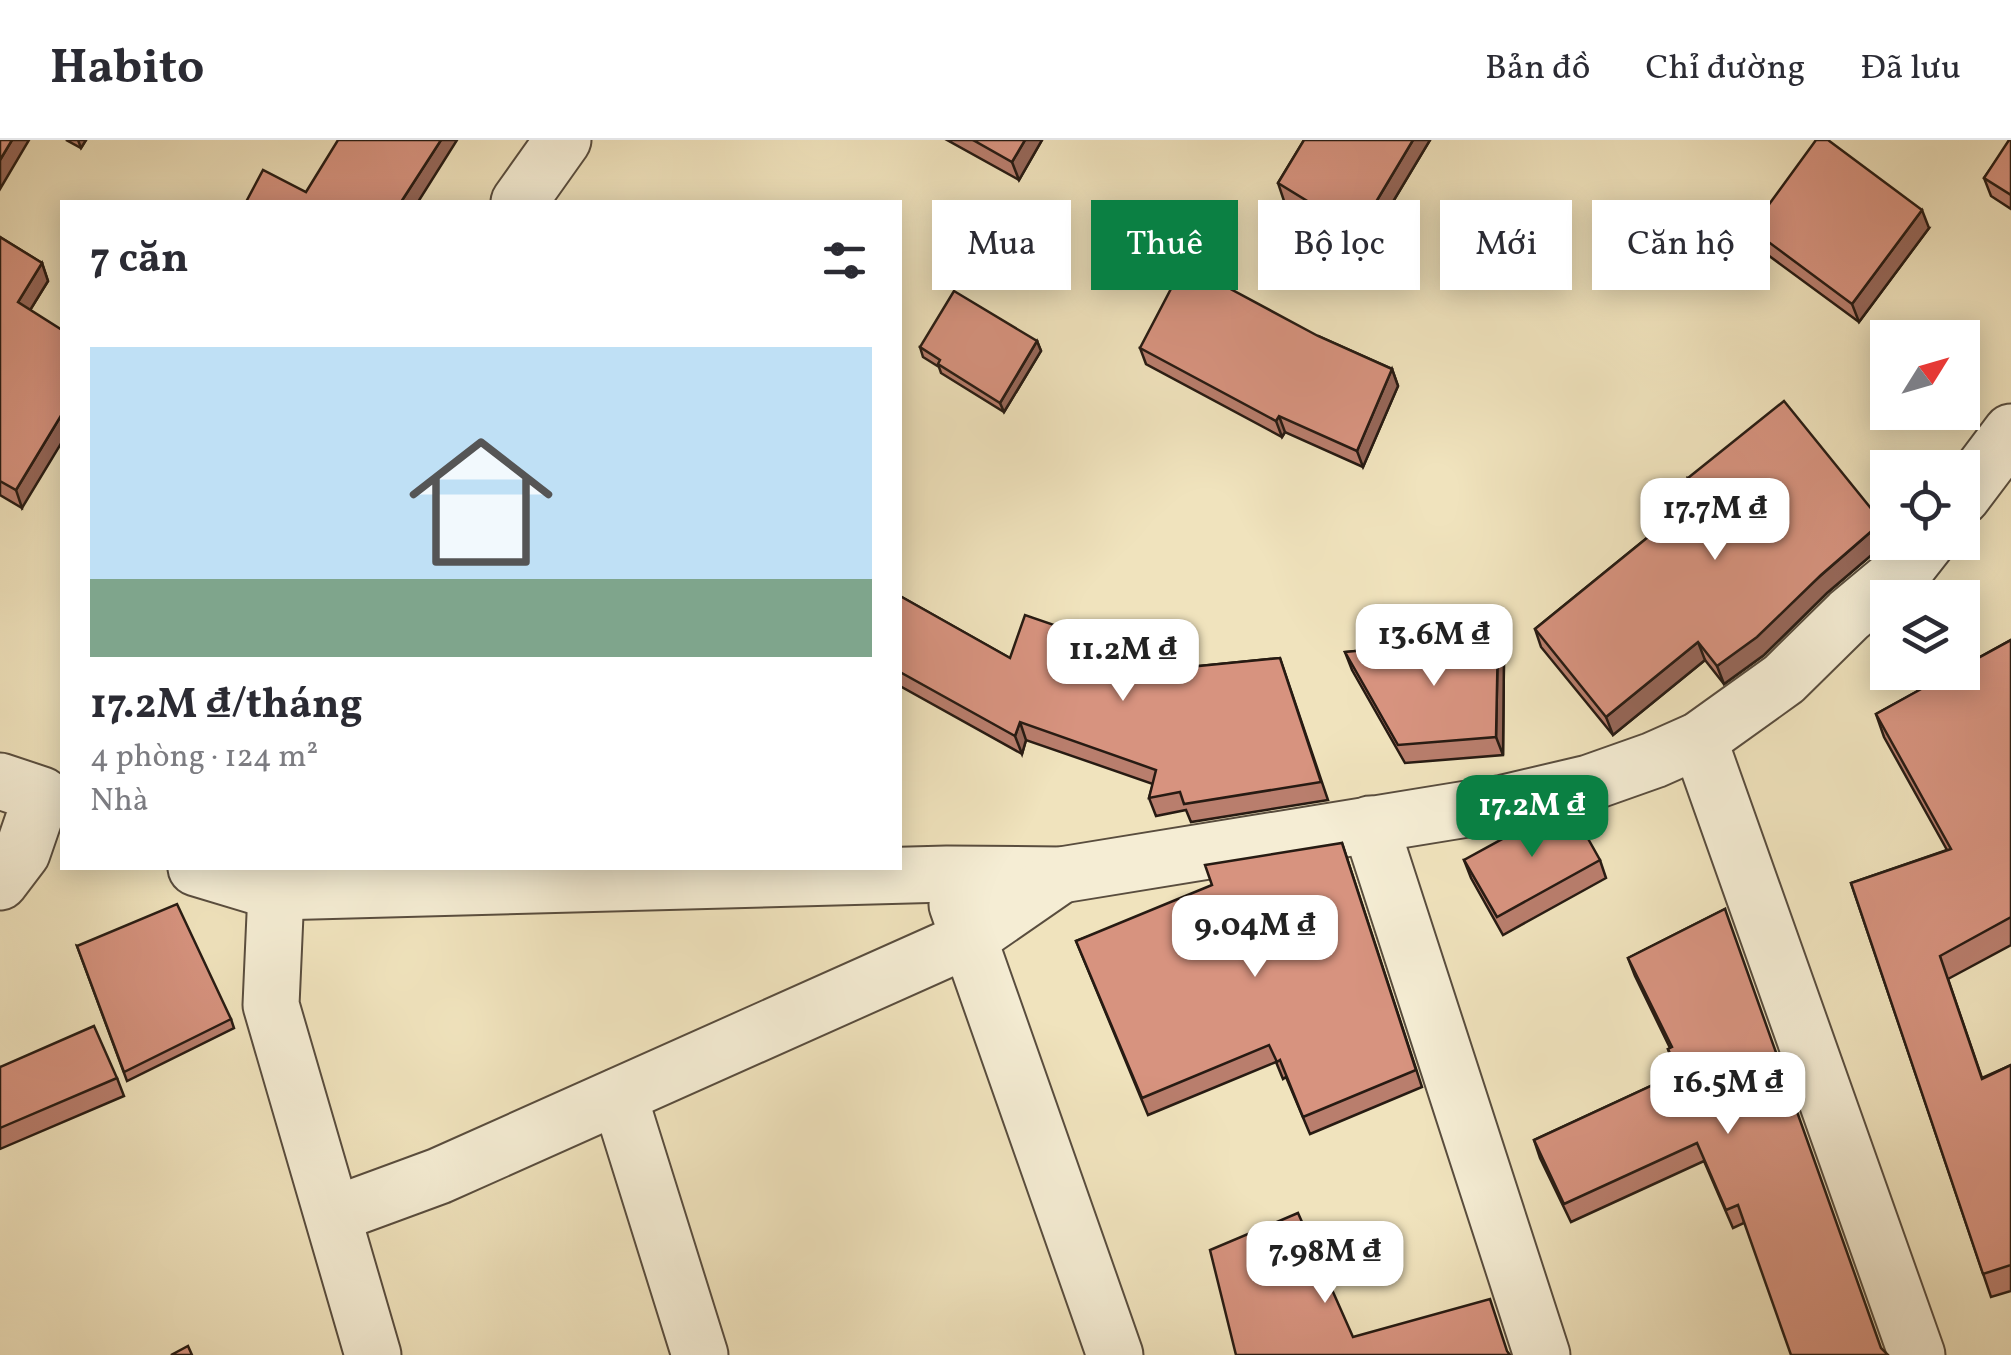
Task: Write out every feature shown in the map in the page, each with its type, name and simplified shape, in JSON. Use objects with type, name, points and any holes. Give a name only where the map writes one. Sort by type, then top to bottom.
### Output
[{"type":"street","points":[[519,200],[563,140]]},
{"type":"street","points":[[1980,473],[2011,432]]},
{"type":"street","points":[[203,870],[276,892],[947,874],[1061,875],[1504,804],[1589,782],[1699,740],[1784,679],[1849,614],[1913,560]]},
{"type":"street","points":[[1699,740],[1917,1355]]},
{"type":"street","points":[[0,882],[22,853],[42,788]]},
{"type":"street","points":[[1370,824],[1542,1355]]},
{"type":"street","points":[[947,874],[1115,1355]]},
{"type":"street","points":[[333,1215],[439,1176],[967,940],[1061,875]]},
{"type":"street","points":[[276,892],[272,1004],[372,1355]]},
{"type":"street","points":[[619,1096],[700,1355]]},
{"type":"building","points":[[0,140],[12,140],[0,160]]},
{"type":"building","points":[[338,140],[441,140],[402,200],[247,200],[263,170],[306,192]]},
{"type":"building","points":[[973,140],[1025,140],[1012,162]]},
{"type":"building","points":[[1304,140],[1413,140],[1377,200],[1306,200],[1278,183]]},
{"type":"building","points":[[1816,140],[1828,140],[1922,210],[1852,304],[1770,243],[1770,203]]},
{"type":"building","points":[[2011,140],[2011,195],[1984,178]]},
{"type":"building","points":[[0,237],[42,263],[18,302],[60,329],[60,417],[16,490],[0,481]]},
{"type":"building","points":[[1170,290],[1232,290],[1318,336],[1392,369],[1357,451],[1279,416],[1276,421],[1140,348]]},
{"type":"building","points":[[954,291],[1037,341],[1000,403],[938,364],[940,360],[920,347]]},
{"type":"building","points":[[1784,401],[1870,507],[1870,532],[1757,637],[1717,666],[1698,642],[1606,717],[1535,629],[1701,494],[1688,478]]},
{"type":"building","points":[[902,597],[1010,658],[1025,615],[1179,668],[1280,658],[1321,782],[1184,804],[1180,792],[1149,798],[1156,770],[1020,722],[1015,736],[902,673]]},
{"type":"building","points":[[1498,637],[1496,737],[1398,745],[1345,652]]},
{"type":"building","points":[[2011,640],[2011,917],[1940,956],[1982,1079],[2011,1065],[2011,1265],[1983,1274],[1851,883],[1951,849],[1876,714],[1919,690],[1980,690],[1980,657]]},
{"type":"building","points":[[1568,803],[1600,860],[1497,917],[1464,860]]},
{"type":"building","points":[[1342,843],[1416,1070],[1303,1117],[1280,1060],[1277,1062],[1269,1045],[1142,1098],[1076,941],[1212,885],[1205,865]]},
{"type":"building","points":[[177,904],[231,1019],[124,1072],[77,946]]},
{"type":"building","points":[[1725,909],[1881,1348],[1888,1355],[1791,1355],[1738,1205],[1726,1210],[1697,1143],[1564,1204],[1534,1140],[1679,1073],[1668,1049],[1672,1047],[1628,958]]},
{"type":"building","points":[[94,1026],[117,1078],[0,1128],[0,1067]]},
{"type":"building","points":[[1298,1213],[1353,1337],[1490,1299],[1510,1355],[1236,1355],[1210,1250]]},
{"type":"building","points":[[188,1346],[192,1355],[171,1355]]}]
